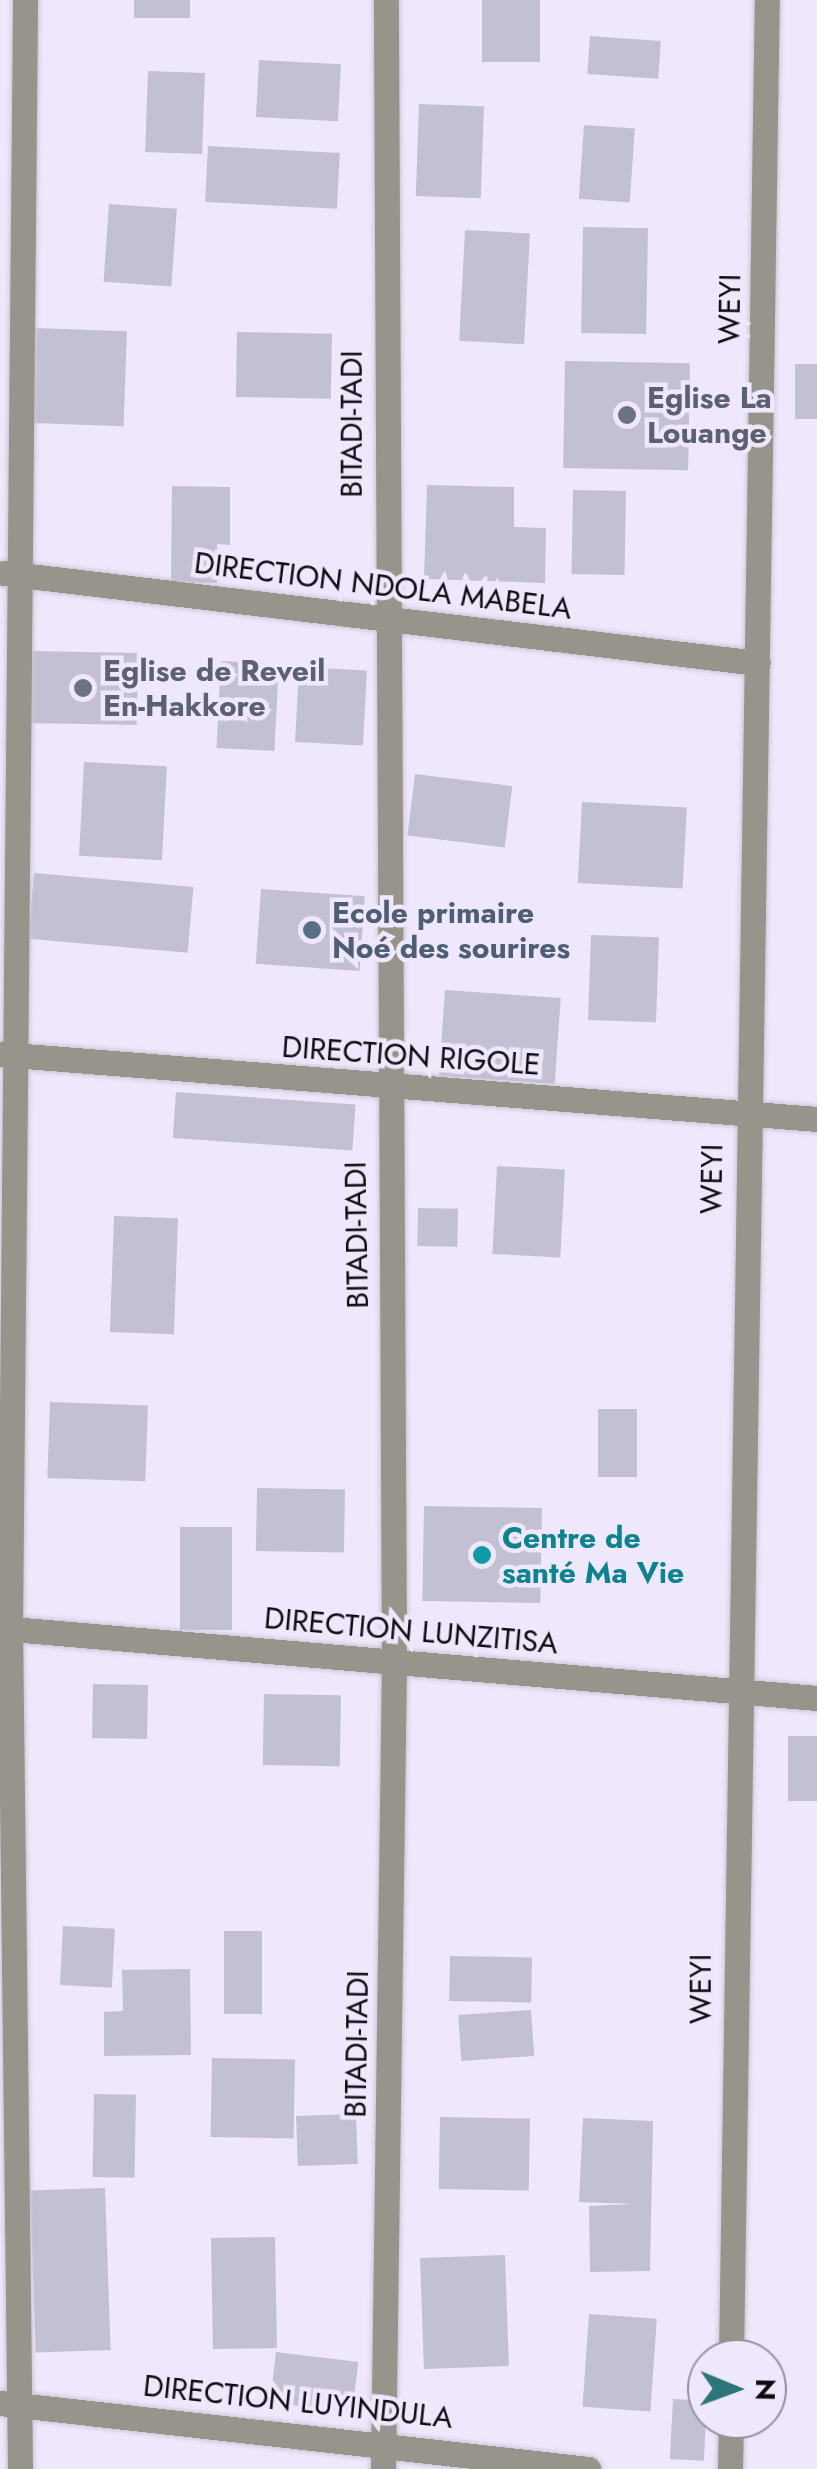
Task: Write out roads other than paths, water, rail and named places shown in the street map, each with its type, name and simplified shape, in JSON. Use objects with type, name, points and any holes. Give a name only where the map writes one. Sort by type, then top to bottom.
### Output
[{"type":"street","points":[[20,2469],[10,2404],[5,1628],[8,574],[25,0]]},
{"type":"street","name":"BITADI-TADI","points":[[383,2469],[394,1664],[383,620],[386,0]]},
{"type":"street","name":"WEYI","points":[[731,2339],[736,1689],[758,663],[767,0]]},
{"type":"street","name":"DIRECTION NDOLA MABELA","points":[[8,574],[758,663]]},
{"type":"street","name":"DIRECTION RIGOLE","points":[[7,1054],[817,1120]]},
{"type":"street","name":"DIRECTION LUNZITISA","points":[[5,1628],[817,1698]]},
{"type":"street","name":"DIRECTION LUYINDULA","points":[[10,2404],[384,2442],[588,2469]]},
{"type":"street","points":[[730,2439],[730,2469]]},
{"type":"place","name":"Eglise La Louange","points":[[627,415]]},
{"type":"place","name":"Eglise de Reveil En-Hakkore","points":[[83,688]]},
{"type":"place","name":"Ecole primaire Noé des sourires","points":[[312,930]]},
{"type":"place","name":"Centre de santé Ma Vie","points":[[482,1555]]}]
